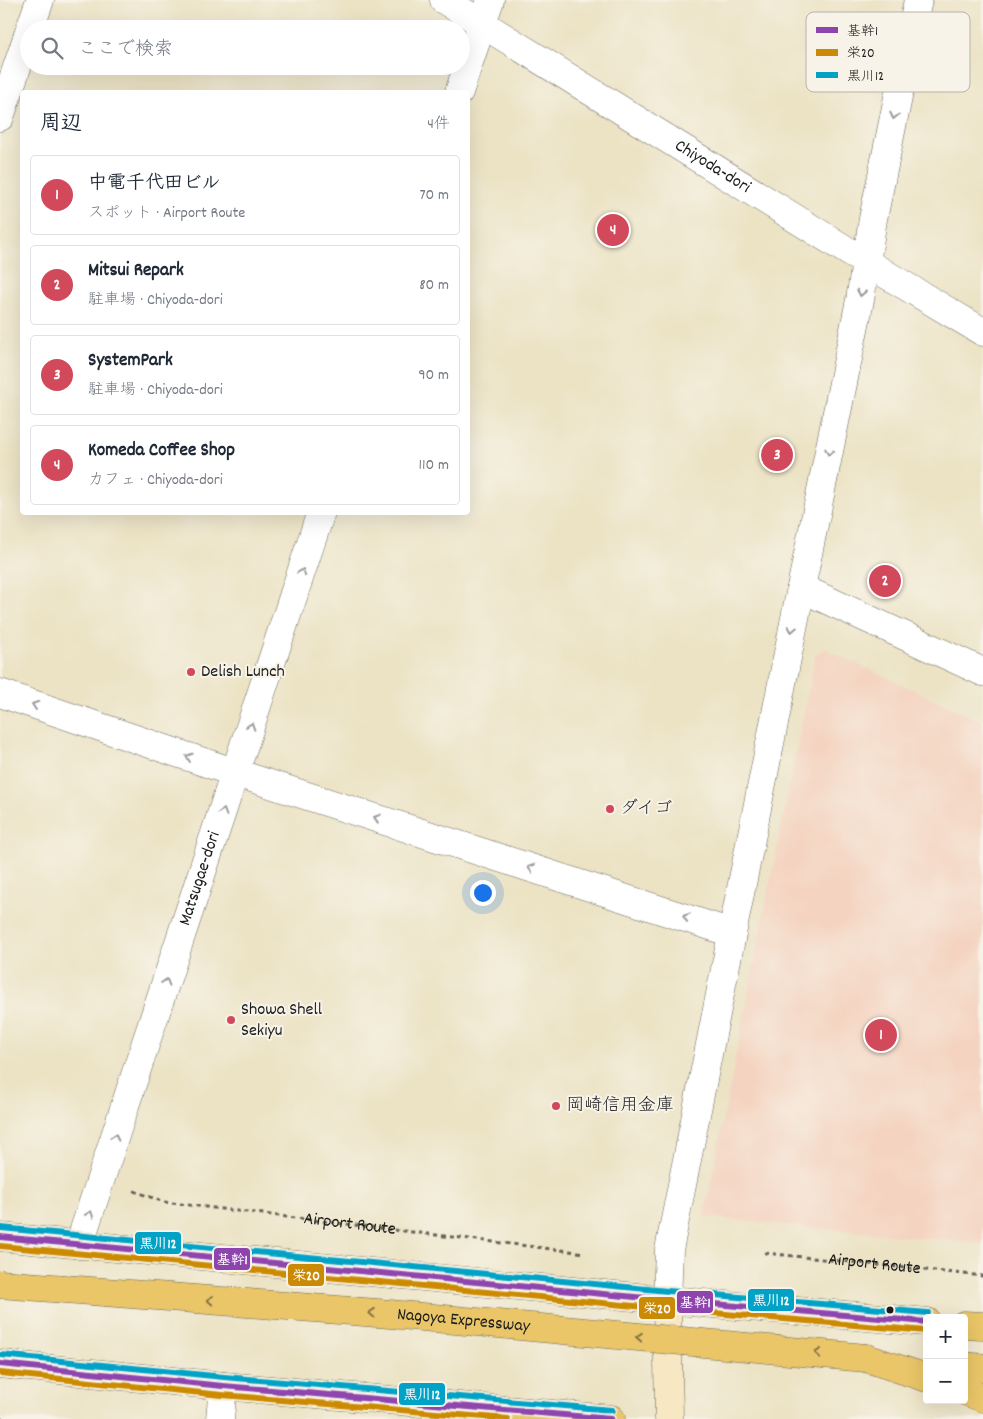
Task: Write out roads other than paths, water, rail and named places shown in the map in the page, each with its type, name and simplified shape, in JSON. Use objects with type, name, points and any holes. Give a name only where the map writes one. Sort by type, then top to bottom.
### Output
[{"type":"main road","points":[[0,1237],[667,1300],[923,1322]]},
{"type":"main road","name":"Nagoya Expressway","points":[[0,1284],[390,1314],[923,1363]]},
{"type":"main road","points":[[968,1325],[983,1326]]},
{"type":"main road","points":[[866,1358],[923,1377]]},
{"type":"main road","points":[[0,1364],[223,1386],[611,1419]]},
{"type":"main road","points":[[968,1366],[983,1368]]},
{"type":"main road","points":[[968,1392],[983,1398]]},
{"type":"street","points":[[33,20],[40,0]]},
{"type":"street","name":"Chiyoda-dori","points":[[444,0],[486,11],[867,263],[983,332]]},
{"type":"street","points":[[470,59],[486,11]]},
{"type":"street","points":[[0,117],[20,57]]},
{"type":"street","points":[[460,90],[465,75]]},
{"type":"street","points":[[669,1419],[667,1300],[669,1250],[867,263],[873,219],[899,92]]},
{"type":"street","name":"Matsugae-dori","points":[[80,1245],[320,515]]},
{"type":"street","points":[[801,588],[983,672]]},
{"type":"street","points":[[0,693],[236,773],[732,933]]},
{"type":"street","points":[[220,1419],[223,1386]]},
{"type":"place","name":"Komeda Coffee Shop","points":[[613,230]]},
{"type":"place","name":"SystemPark","points":[[777,455]]},
{"type":"place","name":"Mitsui Repark","points":[[885,581]]},
{"type":"place","name":"Delish Lunch","points":[[191,672]]},
{"type":"place","name":"ダイゴ","points":[[610,809]]},
{"type":"place","name":"Showa Shell Sekiyu","points":[[231,1020]]},
{"type":"place","name":"中電千代田ビル","points":[[881,1035]]},
{"type":"place","name":"岡崎信用金庫","points":[[556,1106]]}]
